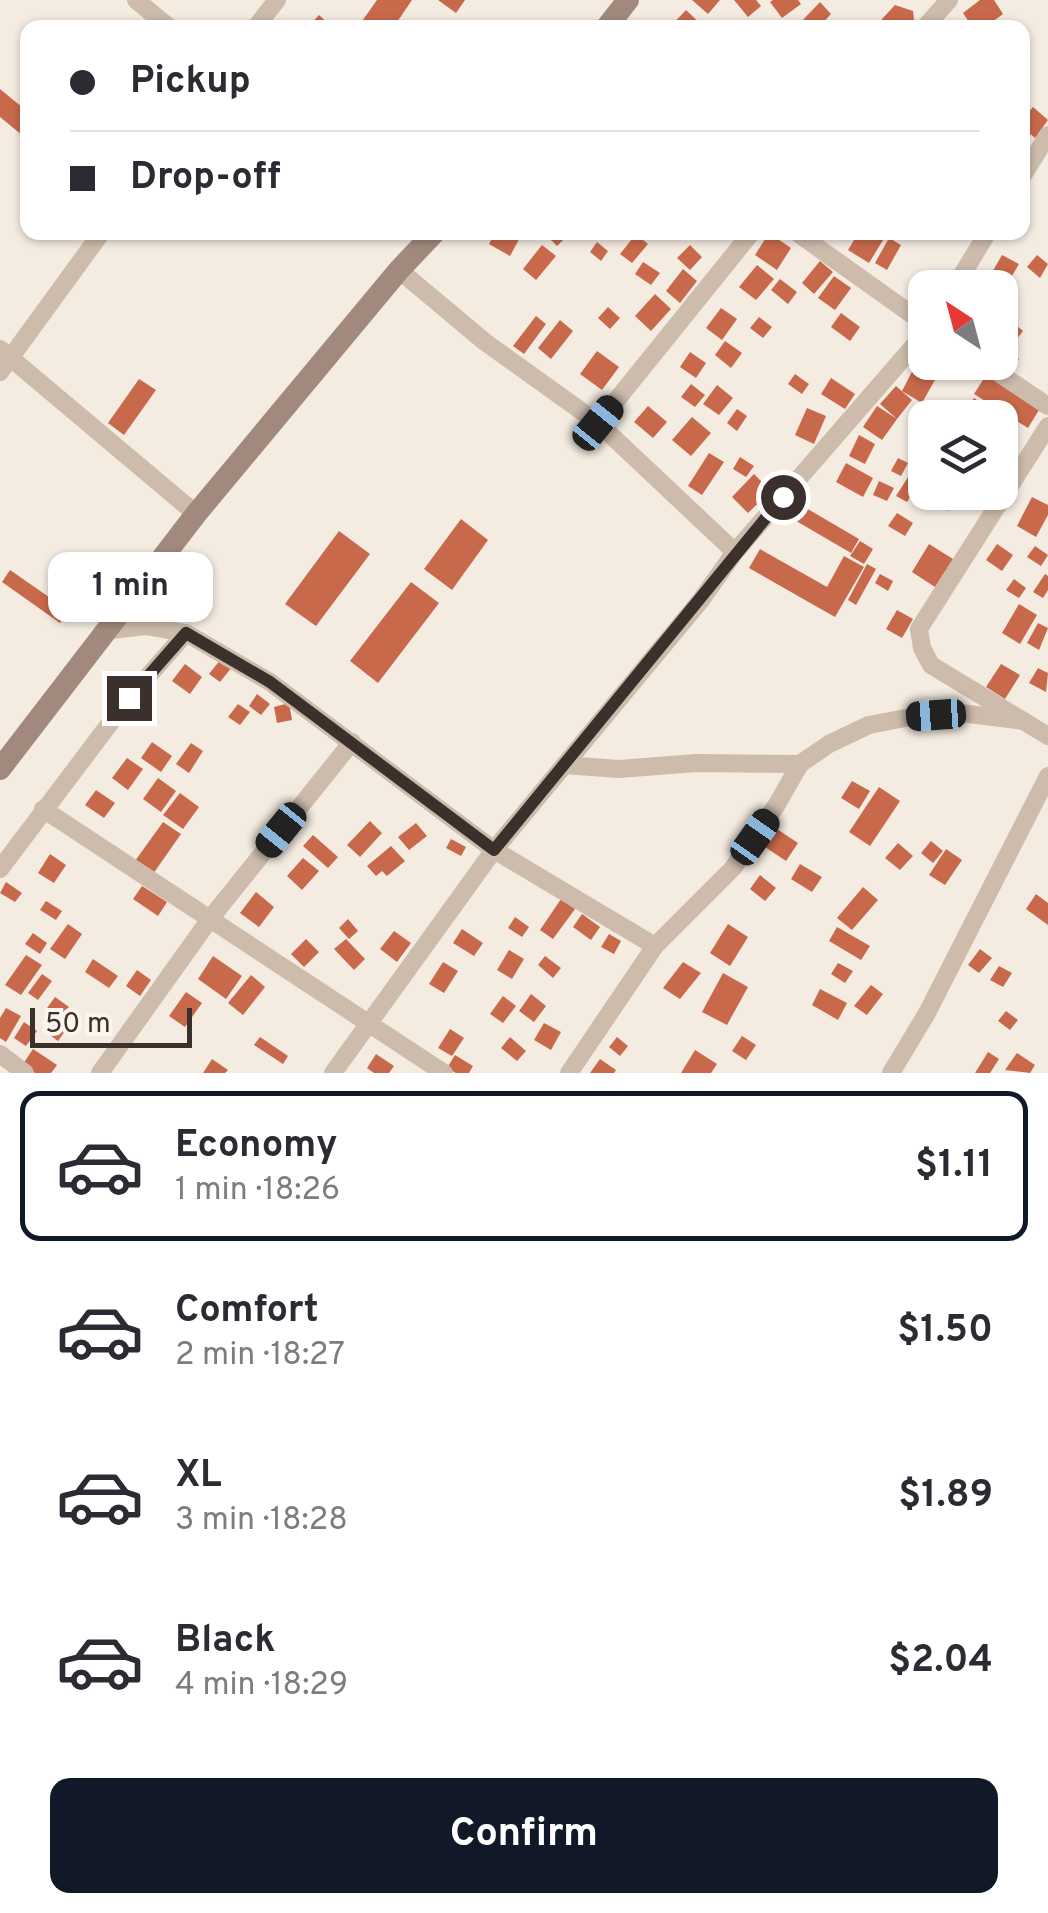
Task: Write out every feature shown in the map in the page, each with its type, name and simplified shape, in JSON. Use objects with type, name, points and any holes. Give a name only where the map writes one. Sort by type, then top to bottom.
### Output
[{"type":"street","points":[[136,0],[160,20]]},
{"type":"street","points":[[261,20],[277,0]]},
{"type":"street","points":[[612,20],[628,0]]},
{"type":"street","points":[[931,20],[949,0]]},
{"type":"street","points":[[1030,164],[1048,135]]},
{"type":"street","points":[[96,240],[4,359],[196,514]]},
{"type":"street","points":[[0,769],[196,514],[425,240]]},
{"type":"street","points":[[598,423],[746,240]]},
{"type":"street","points":[[807,240],[908,312]]},
{"type":"street","points":[[965,270],[983,240]]},
{"type":"street","points":[[399,270],[486,342],[598,423],[735,552]]},
{"type":"street","points":[[333,1073],[494,850],[701,600],[735,552],[908,353]]},
{"type":"street","points":[[1009,380],[1048,406]]},
{"type":"street","points":[[1048,426],[919,629],[922,648],[931,665],[1048,736]]},
{"type":"street","points":[[103,631],[144,626],[186,633],[270,682],[494,850],[655,946]]},
{"type":"street","points":[[0,870],[129,698],[186,633]]},
{"type":"street","points":[[569,1073],[655,946],[734,868],[800,764],[829,744],[869,725],[910,717],[961,713],[1024,721]]},
{"type":"street","points":[[100,1073],[210,919],[352,742]]},
{"type":"street","points":[[564,765],[619,769],[800,764]]},
{"type":"street","points":[[890,1073],[926,1013],[1048,776]]},
{"type":"street","points":[[44,808],[444,1073]]},
{"type":"street","points":[[0,1054],[25,1073]]},
{"type":"building","points":[[377,0],[412,0],[398,20],[363,20]]},
{"type":"building","points":[[438,0],[465,0],[456,13]]},
{"type":"building","points":[[692,0],[720,0],[708,14]]},
{"type":"building","points":[[734,0],[756,0],[761,6],[748,17]]},
{"type":"building","points":[[798,0],[801,4],[782,18],[770,2]]},
{"type":"building","points":[[980,0],[994,0],[1003,14],[995,20],[968,20],[963,13]]},
{"type":"building","points":[[820,2],[831,14],[825,20],[803,20]]},
{"type":"building","points":[[895,5],[913,11],[914,20],[882,20]]},
{"type":"building","points":[[686,10],[697,20],[677,20]]},
{"type":"building","points":[[0,89],[20,105],[20,133],[0,117]]},
{"type":"building","points":[[1033,107],[1048,120],[1035,138],[1030,134]]},
{"type":"building","points":[[491,240],[519,240],[510,256],[489,244]]},
{"type":"building","points":[[631,240],[648,244],[632,263],[620,254]]},
{"type":"building","points":[[765,240],[779,240],[791,248],[777,270],[755,255]]},
{"type":"building","points":[[854,240],[883,240],[869,263],[848,250]]},
{"type":"building","points":[[888,240],[901,245],[887,270],[875,263]]},
{"type":"building","points":[[597,242],[608,251],[601,261],[590,252]]},
{"type":"building","points":[[542,245],[556,256],[536,280],[523,269]]},
{"type":"building","points":[[690,245],[702,257],[690,270],[677,258]]},
{"type":"building","points":[[1002,255],[1019,264],[1015,270],[993,270]]},
{"type":"building","points":[[1037,255],[1048,264],[1040,278],[1027,267]]},
{"type":"building","points":[[820,261],[833,272],[814,294],[802,283]]},
{"type":"building","points":[[643,262],[660,273],[651,285],[635,274]]},
{"type":"building","points":[[757,265],[774,279],[756,300],[739,287]]},
{"type":"building","points":[[683,269],[697,281],[680,303],[666,291]]},
{"type":"building","points":[[834,276],[851,288],[835,310],[818,298]]},
{"type":"building","points":[[780,279],[797,292],[788,304],[771,290]]},
{"type":"building","points":[[655,294],[671,309],[651,331],[635,316]]},
{"type":"building","points":[[608,307],[620,318],[610,329],[598,318]]},
{"type":"building","points":[[721,308],[737,319],[722,340],[706,328]]},
{"type":"building","points":[[841,313],[860,327],[850,341],[831,327]]},
{"type":"building","points":[[536,316],[546,324],[524,354],[513,346]]},
{"type":"building","points":[[759,317],[772,327],[763,338],[750,328]]},
{"type":"building","points":[[560,320],[573,331],[551,359],[538,348]]},
{"type":"building","points":[[725,341],[742,353],[731,368],[715,355]]},
{"type":"building","points":[[597,351],[619,367],[602,390],[580,374]]},
{"type":"building","points":[[690,352],[706,363],[696,378],[680,367]]},
{"type":"building","points":[[795,374],[809,384],[802,394],[788,384]]},
{"type":"building","points":[[831,378],[855,394],[845,409],[821,394]]},
{"type":"building","points":[[139,379],[156,390],[124,435],[108,423]]},
{"type":"building","points":[[908,379],[935,380],[924,400],[902,391]]},
{"type":"building","points":[[983,380],[994,380],[1039,410],[1028,428],[1018,422],[1018,400],[984,400],[974,394]]},
{"type":"building","points":[[691,384],[705,395],[695,407],[681,397]]},
{"type":"building","points":[[717,385],[733,398],[719,415],[703,404]]},
{"type":"building","points":[[896,386],[912,400],[908,400],[897,419],[880,404]]},
{"type":"building","points":[[648,406],[667,422],[653,438],[634,422]]},
{"type":"building","points":[[877,406],[897,419],[882,440],[863,427]]},
{"type":"building","points":[[807,408],[826,416],[814,444],[795,435]]},
{"type":"building","points":[[737,409],[747,416],[737,431],[727,423]]},
{"type":"building","points":[[692,417],[711,433],[691,456],[672,440]]},
{"type":"building","points":[[859,435],[875,444],[865,464],[849,456]]},
{"type":"building","points":[[709,453],[724,462],[702,495],[688,486]]},
{"type":"building","points":[[740,457],[754,466],[746,477],[733,469]]},
{"type":"building","points":[[898,458],[908,463],[901,476],[891,471]]},
{"type":"building","points":[[846,463],[873,478],[863,497],[836,482]]},
{"type":"building","points":[[754,474],[771,491],[748,513],[732,497]]},
{"type":"building","points":[[908,477],[907,502],[896,496]]},
{"type":"building","points":[[879,481],[894,488],[887,501],[873,495]]},
{"type":"building","points":[[1032,497],[1048,505],[1048,515],[1036,537],[1017,526]]},
{"type":"building","points":[[794,501],[859,539],[851,553],[786,515]]},
{"type":"building","points":[[897,513],[913,523],[905,536],[888,526]]},
{"type":"building","points":[[461,519],[488,540],[452,590],[424,569]]},
{"type":"building","points":[[339,531],[370,554],[316,626],[285,604]]},
{"type":"building","points":[[860,541],[873,549],[864,564],[850,556]]},
{"type":"building","points":[[929,544],[953,559],[935,587],[912,572]]},
{"type":"building","points":[[997,544],[1013,555],[1002,571],[986,560]]},
{"type":"building","points":[[1035,546],[1048,555],[1041,566],[1027,557]]},
{"type":"building","points":[[760,549],[827,587],[844,556],[864,567],[835,617],[749,568]]},
{"type":"building","points":[[867,564],[876,569],[856,605],[848,600]]},
{"type":"building","points":[[10,570],[69,611],[60,623],[2,582]]},
{"type":"building","points":[[880,574],[893,581],[888,591],[875,583]]},
{"type":"building","points":[[1045,574],[1048,590],[1043,598],[1033,592]]},
{"type":"building","points":[[1014,579],[1026,588],[1019,598],[1006,590]]},
{"type":"building","points":[[411,582],[439,603],[378,683],[350,661]]},
{"type":"building","points":[[1019,604],[1037,615],[1020,644],[1002,633]]},
{"type":"building","points":[[897,610],[913,619],[902,638],[886,629]]},
{"type":"building","points":[[1038,623],[1048,628],[1039,650],[1027,643]]},
{"type":"building","points":[[221,659],[232,667],[220,682],[209,674]]},
{"type":"building","points":[[185,664],[202,677],[190,694],[172,681]]},
{"type":"building","points":[[1001,664],[1020,675],[1005,699],[986,687]]},
{"type":"building","points":[[1038,668],[1048,673],[1046,692],[1029,683]]},
{"type":"building","points":[[257,694],[270,704],[261,715],[249,706]]},
{"type":"building","points":[[289,703],[292,720],[277,723],[274,707]]},
{"type":"building","points":[[238,704],[250,712],[240,725],[228,717]]},
{"type":"building","points":[[152,742],[172,756],[161,772],[141,758]]},
{"type":"building","points":[[191,743],[203,751],[189,773],[176,764]]},
{"type":"building","points":[[127,758],[143,769],[128,790],[112,778]]},
{"type":"building","points":[[158,778],[176,791],[161,812],[143,799]]},
{"type":"building","points":[[852,781],[870,791],[859,809],[841,798]]},
{"type":"building","points":[[879,787],[900,801],[870,846],[849,832]]},
{"type":"building","points":[[96,790],[115,803],[104,818],[85,805]]},
{"type":"building","points":[[180,793],[199,807],[183,829],[163,815]]},
{"type":"building","points":[[370,821],[382,833],[360,857],[347,845]]},
{"type":"building","points":[[163,822],[181,834],[153,874],[135,861]]},
{"type":"building","points":[[416,823],[427,836],[409,850],[398,837]]},
{"type":"building","points":[[777,829],[798,843],[786,861],[765,847]]},
{"type":"building","points":[[313,835],[338,857],[328,868],[303,846]]},
{"type":"building","points":[[451,839],[466,847],[461,856],[446,848]]},
{"type":"building","points":[[931,841],[943,851],[933,863],[921,853]]},
{"type":"building","points":[[898,843],[913,856],[900,870],[885,858]]},
{"type":"building","points":[[391,846],[405,861],[387,876],[382,871],[376,876],[367,866]]},
{"type":"building","points":[[946,849],[962,860],[945,885],[929,875]]},
{"type":"building","points":[[50,854],[66,865],[54,883],[38,873]]},
{"type":"building","points":[[303,858],[319,871],[302,890],[287,876]]},
{"type":"building","points":[[800,864],[822,877],[812,892],[791,879]]},
{"type":"building","points":[[760,875],[776,888],[765,901],[750,889]]},
{"type":"building","points":[[6,882],[22,893],[15,902],[0,893]]},
{"type":"building","points":[[142,886],[167,902],[158,916],[133,899]]},
{"type":"building","points":[[863,887],[878,900],[852,930],[837,918]]},
{"type":"building","points":[[256,892],[274,907],[259,927],[240,913]]},
{"type":"building","points":[[1036,894],[1048,903],[1048,925],[1026,909]]},
{"type":"building","points":[[561,899],[575,909],[553,939],[540,930]]},
{"type":"building","points":[[46,901],[62,911],[56,920],[40,910]]},
{"type":"building","points":[[582,914],[600,927],[591,940],[573,927]]},
{"type":"building","points":[[515,917],[529,927],[522,937],[508,928]]},
{"type":"building","points":[[348,919],[358,931],[349,939],[339,928]]},
{"type":"building","points":[[68,924],[82,934],[65,959],[50,949]]},
{"type":"building","points":[[728,924],[748,937],[730,966],[710,953]]},
{"type":"building","points":[[837,927],[870,946],[861,960],[829,941]]},
{"type":"building","points":[[462,929],[483,943],[474,956],[453,943]]},
{"type":"building","points":[[394,931],[411,943],[397,962],[380,949]]},
{"type":"building","points":[[33,933],[47,943],[40,954],[25,944]]},
{"type":"building","points":[[609,934],[621,941],[614,954],[601,947]]},
{"type":"building","points":[[306,939],[319,952],[304,967],[291,954]]},
{"type":"building","points":[[346,939],[365,959],[354,970],[334,949]]},
{"type":"building","points":[[980,949],[992,958],[979,973],[968,965]]},
{"type":"building","points":[[509,950],[524,959],[512,979],[497,970]]},
{"type":"building","points":[[26,955],[42,965],[21,995],[5,985]]},
{"type":"building","points":[[213,956],[242,976],[226,999],[198,979]]},
{"type":"building","points":[[545,956],[561,968],[553,978],[538,965]]},
{"type":"building","points":[[93,959],[118,976],[109,988],[85,972]]},
{"type":"building","points":[[443,962],[458,971],[444,993],[429,984]]},
{"type":"building","points":[[683,962],[701,973],[680,999],[663,988]]},
{"type":"building","points":[[838,963],[853,971],[845,983],[831,974]]},
{"type":"building","points":[[999,966],[1012,973],[1003,987],[990,980]]},
{"type":"building","points":[[137,970],[151,980],[140,996],[126,986]]},
{"type":"building","points":[[723,973],[748,987],[727,1025],[702,1012]]},
{"type":"building","points":[[42,974],[52,981],[38,1000],[28,993]]},
{"type":"building","points":[[251,975],[265,987],[243,1015],[228,1003]]},
{"type":"building","points":[[871,985],[883,994],[867,1015],[854,1006]]},
{"type":"building","points":[[820,989],[847,1003],[838,1020],[812,1005]]},
{"type":"building","points":[[186,992],[202,1003],[185,1027],[169,1016]]},
{"type":"building","points":[[531,994],[546,1006],[534,1022],[519,1011]]},
{"type":"building","points":[[503,996],[516,1006],[503,1023],[490,1014]]},
{"type":"building","points":[[55,997],[69,1007],[60,1018],[47,1008]]},
{"type":"building","points":[[6,1008],[21,1016],[6,1042],[0,1038],[0,1018]]},
{"type":"building","points":[[1006,1011],[1018,1020],[1010,1030],[998,1021]]},
{"type":"building","points":[[50,1020],[65,1031],[58,1041],[43,1030]]},
{"type":"building","points":[[24,1022],[37,1031],[26,1046],[14,1038]]},
{"type":"building","points":[[544,1023],[561,1032],[551,1050],[534,1040]]},
{"type":"building","points":[[450,1029],[464,1038],[452,1056],[438,1048]]},
{"type":"building","points":[[742,1036],[756,1045],[746,1060],[732,1051]]},
{"type":"building","points":[[260,1037],[288,1056],[283,1064],[254,1045]]},
{"type":"building","points":[[510,1037],[526,1051],[517,1061],[501,1048]]},
{"type":"building","points":[[617,1037],[628,1046],[620,1056],[609,1047]]},
{"type":"building","points":[[33,1049],[57,1065],[51,1073],[35,1073],[23,1064]]},
{"type":"building","points":[[695,1050],[717,1064],[711,1073],[681,1073]]},
{"type":"building","points":[[988,1052],[999,1059],[990,1073],[975,1073]]},
{"type":"building","points":[[1017,1053],[1035,1065],[1030,1073],[1005,1070]]},
{"type":"building","points":[[376,1054],[394,1066],[389,1073],[374,1073],[367,1068]]},
{"type":"building","points":[[455,1055],[473,1066],[469,1073],[447,1068]]},
{"type":"building","points":[[212,1059],[228,1070],[203,1073]]},
{"type":"building","points":[[600,1059],[616,1070],[614,1073],[590,1073]]},
{"type":"route","points":[[129,698],[186,633],[270,682],[494,850],[783,497]]}]
